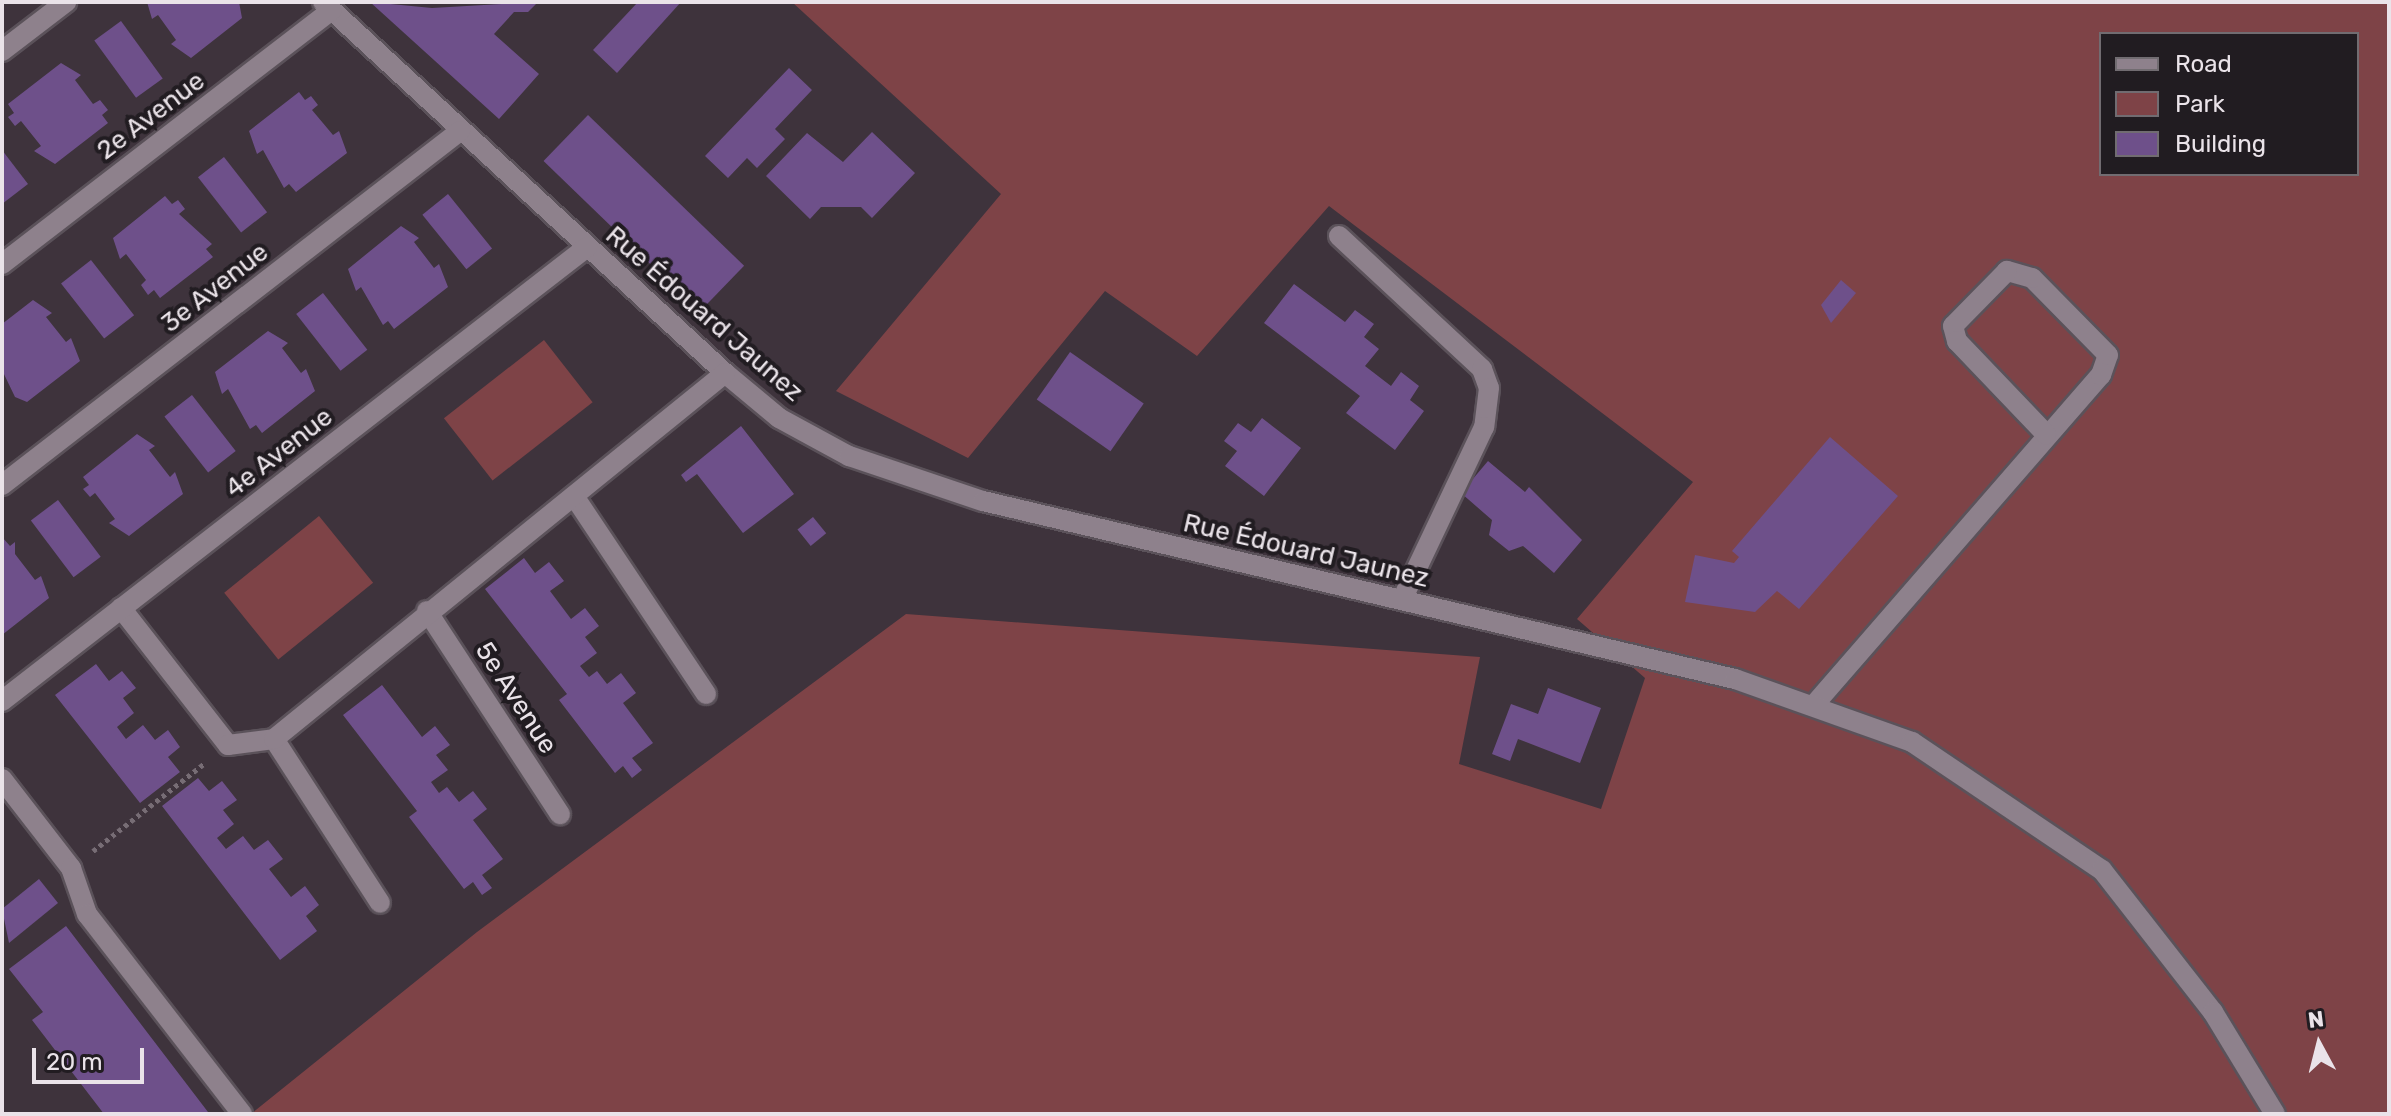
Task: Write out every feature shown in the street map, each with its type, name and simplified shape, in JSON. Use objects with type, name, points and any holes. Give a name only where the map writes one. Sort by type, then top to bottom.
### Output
[{"type":"street","points":[[2,51],[66,2]]},
{"type":"street","name":"Rue Édouard Jaunez","points":[[328,6],[725,373],[779,418],[864,461],[983,501],[1735,679],[1912,742],[2102,870],[2213,1012],[2275,1114]]},
{"type":"street","name":"2e Avenue","points":[[2,264],[328,6]]},
{"type":"street","name":"3e Avenue","points":[[2,485],[460,131]]},
{"type":"street","points":[[1339,236],[1482,369],[1489,388],[1484,427],[1402,600]]},
{"type":"street","name":"4e Avenue","points":[[2,701],[587,247]]},
{"type":"street","points":[[1813,706],[2046,434],[2101,375],[2108,355],[2032,278],[2007,271],[1953,326],[1957,341],[2046,434]]},
{"type":"street","points":[[121,608],[228,745],[274,739],[427,611],[725,373]]},
{"type":"street","points":[[574,496],[706,694]]},
{"type":"street","name":"5e Avenue","points":[[427,611],[560,814]]},
{"type":"street","points":[[274,739],[380,903]]},
{"type":"street","points":[[2,779],[71,868],[87,914],[242,1114]]},
{"type":"path","points":[[71,868],[228,745]]},
{"type":"green space","points":[[792,2],[2389,2],[2389,1114],[251,1114],[477,932],[906,614],[1480,657],[1459,764],[1601,809],[1645,678],[1577,619],[1693,482],[1329,206],[1197,356],[1105,291],[968,458],[836,391],[1001,194]]},
{"type":"green space","points":[[544,340],[593,402],[493,480],[444,418]]},
{"type":"green space","points":[[319,516],[373,583],[278,660],[224,593]]},
{"type":"building","points":[[147,2],[239,2],[242,18],[191,58],[171,44],[176,40],[158,15],[152,19]]},
{"type":"building","points":[[370,2],[432,8],[538,2],[528,12],[514,12],[494,34],[539,74],[499,119]]},
{"type":"building","points":[[638,2],[681,2],[617,73],[593,50]]},
{"type":"building","points":[[121,21],[163,78],[136,98],[94,40]]},
{"type":"building","points":[[61,63],[81,75],[75,80],[93,104],[100,100],[108,110],[102,115],[108,123],[55,164],[34,151],[41,146],[21,121],[15,126],[8,117],[14,113],[8,104]]},
{"type":"building","points":[[789,68],[812,90],[775,129],[785,139],[757,168],[747,158],[728,178],[705,156]]},
{"type":"building","points":[[299,92],[305,100],[311,96],[318,105],[312,110],[333,135],[339,131],[347,153],[296,192],[289,184],[284,188],[263,150],[257,154],[249,131]]},
{"type":"building","points":[[588,115],[744,266],[700,312],[544,161]]},
{"type":"building","points":[[872,132],[915,173],[872,218],[861,207],[821,207],[810,219],[766,176],[807,133],[843,162]]},
{"type":"building","points":[[2,150],[28,184],[2,204]]},
{"type":"building","points":[[224,157],[267,212],[241,232],[198,177]]},
{"type":"building","points":[[448,194],[492,248],[466,269],[422,215]]},
{"type":"building","points":[[165,196],[172,204],[178,200],[185,209],[179,214],[212,244],[206,249],[213,257],[160,298],[154,290],[148,295],[141,285],[146,280],[126,254],[120,259],[113,238]]},
{"type":"building","points":[[401,226],[419,238],[414,242],[434,268],[439,264],[448,287],[394,329],[388,321],[383,325],[361,287],[356,291],[348,269]]},
{"type":"building","points":[[91,260],[134,315],[104,339],[61,283]]},
{"type":"building","points":[[1841,280],[1856,293],[1831,323],[1821,305]]},
{"type":"building","points":[[1294,284],[1345,322],[1355,310],[1374,324],[1364,337],[1379,349],[1365,366],[1391,386],[1401,372],[1419,386],[1410,400],[1424,411],[1395,450],[1346,413],[1360,396],[1264,323]]},
{"type":"building","points":[[323,293],[367,350],[341,371],[296,314]]},
{"type":"building","points":[[33,300],[52,313],[46,317],[66,342],[71,338],[80,361],[27,402],[15,397],[2,370],[2,324]]},
{"type":"building","points":[[268,331],[288,343],[282,348],[301,373],[306,369],[315,391],[262,433],[256,425],[250,429],[228,389],[222,394],[215,372]]},
{"type":"building","points":[[1070,352],[1144,404],[1110,451],[1037,400]]},
{"type":"building","points":[[192,395],[236,451],[208,472],[164,417]]},
{"type":"building","points":[[1262,418],[1301,448],[1264,496],[1225,466],[1237,451],[1224,441],[1238,423],[1251,432]]},
{"type":"building","points":[[741,426],[794,494],[743,533],[697,474],[686,482],[681,475]]},
{"type":"building","points":[[137,434],[155,446],[149,450],[170,477],[175,472],[183,494],[129,536],[109,523],[115,519],[95,493],[90,497],[83,489],[89,485],[83,477]]},
{"type":"building","points":[[1830,437],[1898,496],[1799,609],[1777,591],[1755,612],[1685,602],[1695,555],[1734,563],[1739,557],[1732,551]]},
{"type":"building","points":[[1488,461],[1525,492],[1529,487],[1582,540],[1554,573],[1523,546],[1509,551],[1489,535],[1492,520],[1461,493]]},
{"type":"building","points":[[58,500],[101,557],[74,577],[31,520]]},
{"type":"building","points":[[813,517],[826,533],[811,546],[797,530]]},
{"type":"building","points":[[2,537],[10,546],[15,542],[15,554],[35,580],[41,576],[49,598],[2,635]]},
{"type":"building","points":[[524,558],[535,573],[549,562],[564,581],[550,591],[571,619],[585,608],[599,626],[585,637],[597,653],[580,666],[589,677],[597,671],[607,684],[621,673],[636,693],[623,703],[653,743],[632,758],[642,770],[632,778],[623,766],[615,773],[559,700],[567,694],[485,589]]},
{"type":"building","points":[[96,664],[109,681],[122,671],[136,688],[123,698],[134,713],[117,727],[126,739],[143,725],[155,740],[168,730],[180,747],[168,757],[180,772],[140,803],[55,695]]},
{"type":"building","points":[[382,685],[422,737],[435,726],[450,745],[436,755],[448,770],[431,782],[439,793],[447,787],[459,802],[473,791],[487,809],[473,820],[503,859],[482,875],[492,888],[482,895],[473,882],[464,889],[409,817],[417,811],[343,715]]},
{"type":"building","points":[[1548,688],[1601,708],[1580,763],[1518,739],[1510,761],[1492,754],[1511,704],[1538,714]]},
{"type":"building","points":[[198,778],[209,791],[222,781],[237,800],[223,810],[234,824],[217,838],[226,849],[243,836],[254,850],[268,840],[283,859],[269,869],[291,897],[305,886],[319,905],[306,916],[317,931],[280,960],[162,806]]},
{"type":"building","points":[[39,879],[58,903],[9,943],[2,909]]},
{"type":"building","points":[[66,926],[208,1112],[206,1114],[104,1114],[32,1020],[43,1012],[9,969]]}]
